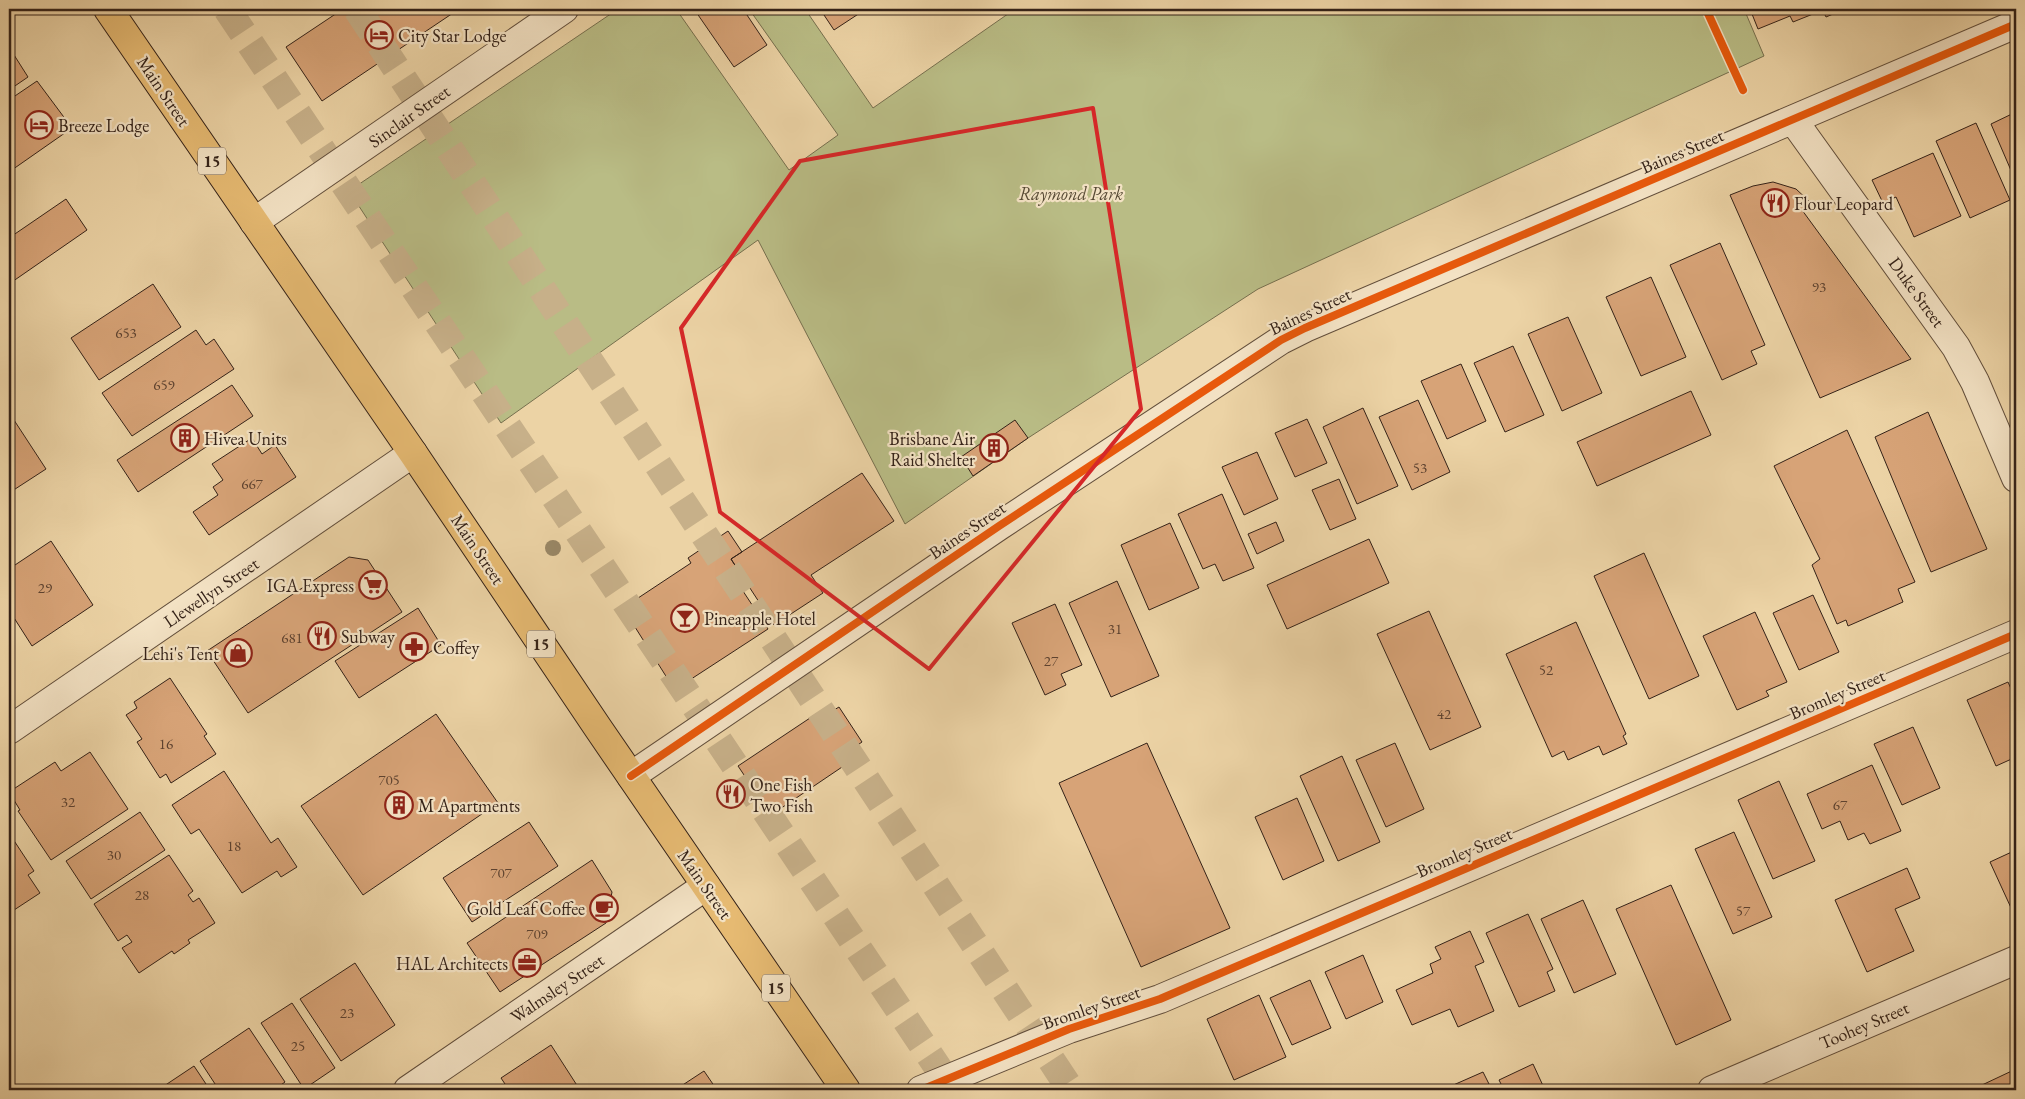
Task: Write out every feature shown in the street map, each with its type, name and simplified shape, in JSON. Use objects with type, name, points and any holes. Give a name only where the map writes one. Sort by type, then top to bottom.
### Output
[{"type":"highway","name":"Main Street","points":[[108,9],[413,453],[846,1090]]},
{"type":"street","name":"Sinclair Street","points":[[254,222],[564,9]]},
{"type":"street","name":"Baines Street","points":[[631,776],[999,526],[1281,340],[1314,324],[2016,24]]},
{"type":"street","name":"Duke Street","points":[[1793,120],[1956,347],[1975,382],[2016,478]]},
{"type":"street","name":"Llewellyn Street","points":[[9,730],[413,453]]},
{"type":"street","name":"Bromley Street","points":[[921,1090],[1068,1029],[1160,999],[2016,634]]},
{"type":"street","name":"Walmsley Street","points":[[408,1090],[706,886]]},
{"type":"street","name":"Toohey Street","points":[[1712,1090],[2016,960]]},
{"type":"highlighted area","points":[[1093,108],[1141,409],[929,669],[720,512],[681,328],[800,161]]},
{"type":"green space","name":"Raymond Park","points":[[618,9],[676,9],[789,170],[838,135],[749,9],[805,9],[873,108],[1015,9],[1744,9],[1764,56],[1258,289],[1028,438],[905,524],[758,240],[501,423],[349,191]]},
{"type":"building","points":[[343,9],[459,9],[322,101],[286,47]]},
{"type":"building","points":[[694,9],[743,9],[767,45],[734,67]]},
{"type":"building","points":[[820,9],[866,9],[834,30]]},
{"type":"building","points":[[1750,9],[1816,9],[1818,12],[1793,22],[1790,16],[1758,29]]},
{"type":"building","points":[[1822,9],[1845,9],[1826,17]]},
{"type":"building","points":[[9,47],[28,77],[9,90]]},
{"type":"building","name":"Breeze Lodge","points":[[37,81],[72,128],[9,172],[9,100]]},
{"type":"building","points":[[2016,112],[2016,182],[1991,124]]},
{"type":"building","points":[[1976,123],[2010,200],[1970,218],[1936,141]]},
{"type":"building","points":[[1933,153],[1961,216],[1914,237],[1896,197],[1883,203],[1872,180]]},
{"type":"building","points":[[1773,182],[1796,189],[1810,202],[1802,210],[1911,359],[1820,398],[1730,195],[1753,186]]},
{"type":"building","points":[[66,199],[87,230],[9,284],[9,238]]},
{"type":"building","points":[[1720,243],[1765,345],[1751,351],[1757,364],[1722,380],[1670,265]]},
{"type":"building","points":[[1651,277],[1686,357],[1641,376],[1606,297]]},
{"type":"building","points":[[153,284],[181,327],[99,380],[71,338]]},
{"type":"building","points":[[1568,317],[1602,393],[1562,411],[1528,334]]},
{"type":"building","points":[[196,330],[206,345],[214,339],[234,369],[132,436],[102,393]]},
{"type":"building","points":[[1513,346],[1544,415],[1505,432],[1474,363]]},
{"type":"building","points":[[1461,364],[1486,421],[1447,439],[1421,381]]},
{"type":"building","name":"Hivea Units","points":[[232,385],[253,416],[138,492],[117,460]]},
{"type":"building","points":[[1691,391],[1711,435],[1597,486],[1577,442]]},
{"type":"building","points":[[1418,400],[1450,472],[1412,490],[1379,417]]},
{"type":"building","points":[[1363,408],[1398,486],[1357,504],[1323,427]]},
{"type":"building","points":[[1928,412],[1987,549],[1931,572],[1875,437]]},
{"type":"building","points":[[12,417],[46,469],[9,493],[9,420]]},
{"type":"building","points":[[1307,419],[1327,463],[1295,477],[1275,433]]},
{"type":"building","name":"Brisbane Air Raid Shelter","points":[[1015,420],[1028,438],[973,476],[961,457]]},
{"type":"building","points":[[1847,430],[1915,582],[1898,589],[1903,602],[1848,626],[1846,620],[1837,624],[1812,565],[1820,559],[1774,466]]},
{"type":"building","points":[[252,438],[262,454],[275,445],[296,477],[209,535],[193,512],[218,495],[213,487],[223,480],[212,464]]},
{"type":"building","points":[[1257,452],[1278,499],[1244,515],[1222,467]]},
{"type":"building","points":[[862,473],[894,521],[811,575],[823,593],[774,625],[731,559]]},
{"type":"building","points":[[1339,479],[1356,519],[1330,530],[1312,490]]},
{"type":"building","points":[[1222,494],[1254,568],[1223,581],[1215,564],[1203,569],[1178,514]]},
{"type":"building","points":[[1276,522],[1284,541],[1257,554],[1248,534]]},
{"type":"building","points":[[1170,523],[1199,588],[1149,610],[1121,545]]},
{"type":"building","points":[[728,531],[742,552],[731,559],[743,578],[737,582],[768,629],[682,685],[669,681],[623,608],[691,563],[688,558]]},
{"type":"building","points":[[1369,539],[1389,583],[1287,629],[1267,585]]},
{"type":"building","points":[[51,541],[93,605],[32,646],[9,610],[9,569]]},
{"type":"building","points":[[1644,553],[1699,676],[1649,699],[1594,576]]},
{"type":"building","points":[[349,557],[368,560],[402,612],[248,713],[207,651]]},
{"type":"building","points":[[1117,581],[1159,676],[1111,697],[1069,603]]},
{"type":"building","points":[[1813,595],[1839,652],[1799,670],[1773,613]]},
{"type":"building","points":[[1055,604],[1082,665],[1061,674],[1066,685],[1045,695],[1012,623]]},
{"type":"building","points":[[418,608],[441,645],[359,698],[335,661]]},
{"type":"building","points":[[1429,611],[1481,727],[1430,750],[1377,634]]},
{"type":"building","points":[[1755,612],[1787,682],[1766,691],[1769,696],[1737,710],[1703,636]]},
{"type":"building","points":[[1576,622],[1626,734],[1623,736],[1627,744],[1603,755],[1599,746],[1568,760],[1564,751],[1552,757],[1506,654]]},
{"type":"building","points":[[170,678],[207,734],[204,736],[216,754],[171,783],[166,774],[160,778],[137,742],[142,739],[126,715],[137,708],[134,702]]},
{"type":"building","points":[[2008,682],[2016,700],[2016,757],[1996,766],[1967,700]]},
{"type":"building","points":[[839,707],[862,742],[843,755],[848,763],[771,815],[738,766],[816,714],[819,719]]},
{"type":"building","name":"M Apartments","points":[[436,714],[498,803],[363,895],[301,806]]},
{"type":"building","points":[[1913,727],[1940,788],[1902,805],[1874,744]]},
{"type":"building","points":[[1147,743],[1230,928],[1141,967],[1059,783]]},
{"type":"building","points":[[1395,743],[1424,809],[1386,827],[1356,760]]},
{"type":"building","points":[[90,752],[128,809],[51,860],[18,811],[20,810],[9,792],[55,762],[61,771]]},
{"type":"building","points":[[1342,756],[1380,842],[1338,861],[1300,776]]},
{"type":"building","points":[[1872,765],[1901,831],[1870,844],[1864,833],[1848,840],[1840,821],[1822,829],[1807,794]]},
{"type":"building","points":[[224,771],[271,843],[278,838],[297,867],[281,877],[277,871],[242,893],[199,829],[191,834],[172,805]]},
{"type":"building","points":[[1779,781],[1815,861],[1773,879],[1738,800]]},
{"type":"building","points":[[1297,798],[1324,861],[1283,880],[1255,817]]},
{"type":"building","points":[[140,812],[165,850],[91,899],[66,861]]},
{"type":"building","points":[[529,822],[558,866],[472,922],[443,878]]},
{"type":"building","points":[[1734,832],[1772,917],[1733,934],[1695,849]]},
{"type":"building","points":[[9,833],[34,871],[28,875],[40,893],[11,912],[9,909]]},
{"type":"building","points":[[2016,850],[2016,908],[2012,910],[1990,862]]},
{"type":"building","points":[[169,855],[193,891],[188,895],[193,902],[199,898],[215,923],[188,940],[190,943],[174,954],[172,951],[139,973],[122,948],[132,942],[127,935],[118,941],[94,904]]},
{"type":"building","points":[[592,860],[612,892],[606,923],[500,992],[467,943]]},
{"type":"building","points":[[1907,868],[1920,898],[1895,909],[1914,951],[1867,972],[1835,900]]},
{"type":"building","points":[[1671,885],[1731,1020],[1676,1045],[1616,909]]},
{"type":"building","points":[[1583,900],[1616,974],[1574,993],[1541,919]]},
{"type":"building","points":[[1528,914],[1553,969],[1547,972],[1555,991],[1519,1007],[1486,933]]},
{"type":"building","points":[[1470,931],[1484,962],[1475,966],[1494,1011],[1458,1027],[1450,1009],[1412,1025],[1396,990],[1433,973],[1430,964],[1441,959],[1435,947]]},
{"type":"building","points":[[1363,955],[1383,1002],[1346,1019],[1325,972]]},
{"type":"building","points":[[355,963],[395,1025],[341,1061],[300,999]]},
{"type":"building","points":[[1310,980],[1331,1028],[1292,1045],[1270,998]]},
{"type":"building","points":[[1259,995],[1286,1057],[1234,1080],[1207,1019]]},
{"type":"building","points":[[292,1003],[335,1068],[304,1089],[261,1023]]},
{"type":"building","points":[[249,1028],[285,1082],[274,1090],[219,1090],[200,1061]]},
{"type":"building","points":[[551,1045],[580,1090],[509,1090],[501,1078]]},
{"type":"building","points":[[1533,1064],[1545,1090],[1504,1090],[1499,1080]]},
{"type":"building","points":[[194,1066],[210,1090],[158,1090]]},
{"type":"building","points":[[2016,1069],[2016,1090],[1984,1090],[1982,1085]]},
{"type":"building","points":[[704,1071],[717,1090],[675,1090]]},
{"type":"building","points":[[1483,1072],[1492,1090],[1442,1090]]},
{"type":"tunnel","points":[[227,9],[953,1090]]},
{"type":"tunnel","points":[[357,9],[1071,1090]]},
{"type":"cycle path","points":[[1706,9],[1743,90]]},
{"type":"cycle path","points":[[631,776],[999,526],[1281,340],[1305,328],[2016,24]]},
{"type":"cycle path","points":[[921,1090],[1069,1029],[1160,999],[2016,634]]},
{"type":"place","name":"City Star Lodge","points":[[379,35]]},
{"type":"place","name":"Breeze Lodge","points":[[39,125]]},
{"type":"place","name":"Flour Leopard","points":[[1775,203]]},
{"type":"place","name":"Hivea Units","points":[[185,438]]},
{"type":"place","name":"Brisbane Air Raid Shelter","points":[[994,448]]},
{"type":"place","name":"IGA Express","points":[[373,585]]},
{"type":"place","name":"Pineapple Hotel","points":[[685,618]]},
{"type":"place","name":"Subway","points":[[322,636]]},
{"type":"place","name":"Coffey","points":[[414,647]]},
{"type":"place","name":"Lehi's Tent","points":[[238,653]]},
{"type":"place","name":"One Fish Two Fish","points":[[731,794]]},
{"type":"place","name":"M Apartments","points":[[399,805]]},
{"type":"place","name":"Gold Leaf Coffee","points":[[604,908]]},
{"type":"place","name":"HAL Architects","points":[[527,963]]}]
